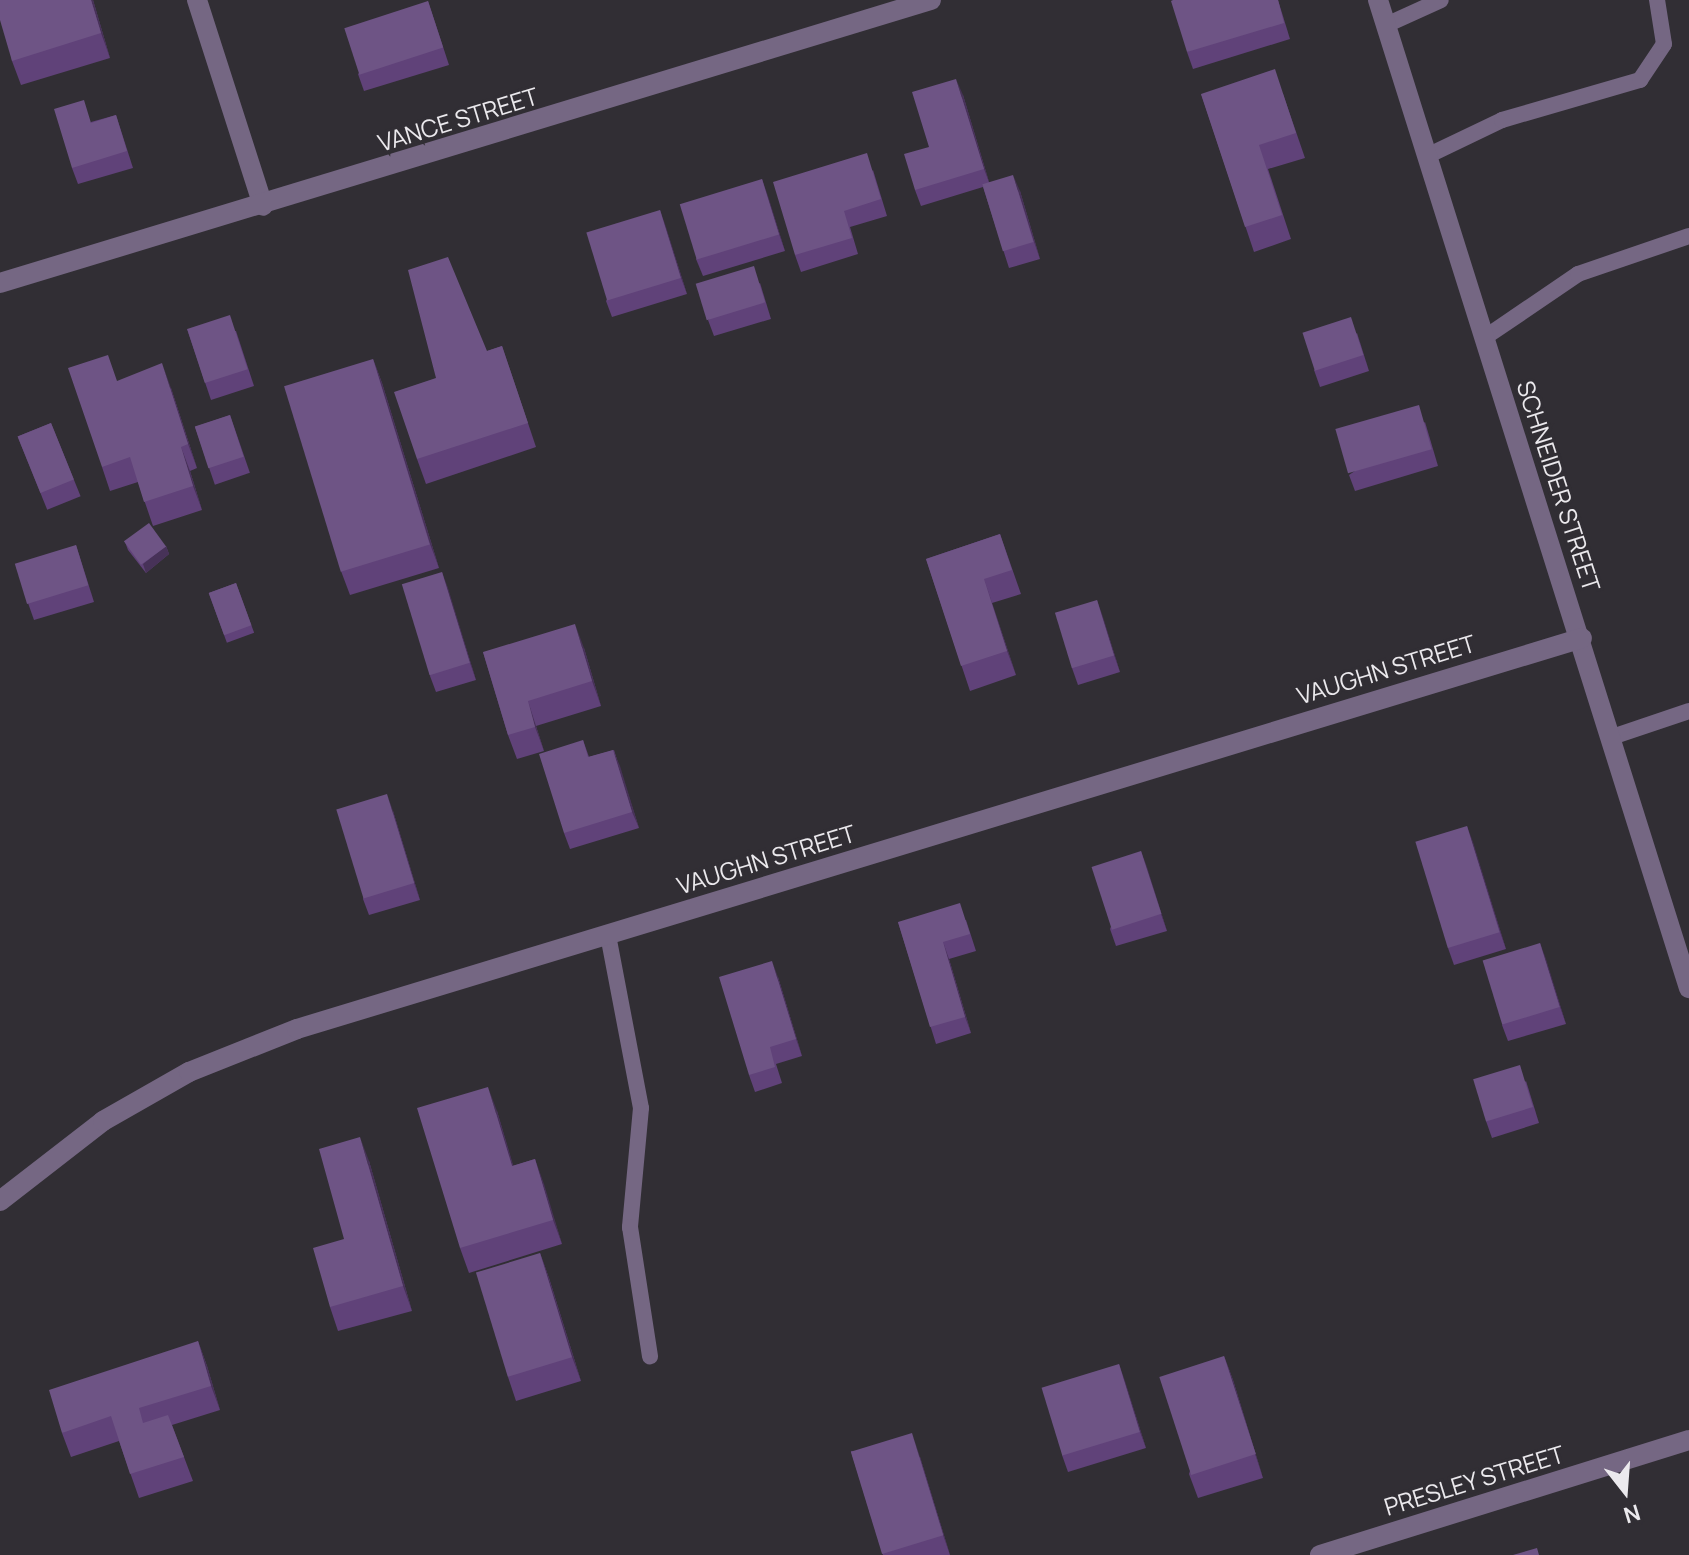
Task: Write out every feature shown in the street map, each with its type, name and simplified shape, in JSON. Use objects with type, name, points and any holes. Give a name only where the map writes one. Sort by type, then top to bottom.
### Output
[{"type":"street","points":[[197,0],[263,206]]},
{"type":"street","name":"VANCE STREET","points":[[0,283],[263,206],[931,0]]},
{"type":"street","name":"SCHNEIDER STREET","points":[[1378,0],[1582,638],[1689,988]]},
{"type":"street","name":"VAUGHN STREET","points":[[0,1201],[103,1121],[189,1072],[297,1029],[1582,638]]},
{"type":"street","name":"PRESLEY STREET","points":[[1320,1555],[1689,1440]]},
{"type":"lane","points":[[1386,25],[1441,0]]},
{"type":"lane","points":[[1427,156],[1502,120],[1640,80],[1664,44],[1657,0]]},
{"type":"lane","points":[[1484,338],[1578,274],[1689,236]]},
{"type":"lane","points":[[1612,737],[1689,711]]},
{"type":"lane","points":[[608,935],[641,1108],[630,1227],[650,1356]]},
{"type":"building","points":[[0,0],[91,0],[101,33],[12,61],[0,20]]},
{"type":"building","points":[[1173,0],[1278,0],[1284,23],[1187,52]]},
{"type":"building","points":[[428,1],[443,48],[359,75],[344,28]]},
{"type":"building","points":[[1275,69],[1296,133],[1259,145],[1282,215],[1245,227],[1201,94]]},
{"type":"building","points":[[956,79],[984,169],[915,190],[904,154],[929,147],[912,92]]},
{"type":"building","points":[[84,100],[91,123],[116,115],[127,151],[72,168],[54,109]]},
{"type":"building","points":[[867,153],[881,199],[844,211],[852,238],[795,255],[773,182]]},
{"type":"building","points":[[1013,175],[1033,242],[1003,251],[982,184]]},
{"type":"building","points":[[762,179],[779,234],[697,260],[680,204]]},
{"type":"building","points":[[660,210],[681,278],[607,300],[586,233]]},
{"type":"building","points":[[448,257],[487,351],[502,346],[528,423],[417,459],[394,392],[436,378],[408,270]]},
{"type":"building","points":[[754,266],[765,302],[707,320],[696,284]]},
{"type":"building","points":[[230,315],[248,369],[205,383],[187,329]]},
{"type":"building","points":[[1351,317],[1363,355],[1315,371],[1302,333]]},
{"type":"building","points":[[108,355],[117,381],[162,363],[188,444],[181,447],[193,486],[144,502],[130,457],[102,467],[68,368]]},
{"type":"building","points":[[373,359],[430,545],[341,572],[284,386]]},
{"type":"building","points":[[1419,405],[1432,449],[1348,473],[1335,429]]},
{"type":"building","points":[[230,415],[244,457],[208,468],[195,426]]},
{"type":"building","points":[[51,423],[74,480],[40,493],[18,436]]},
{"type":"building","points":[[149,523],[166,546],[141,565],[124,541]]},
{"type":"building","points":[[1000,534],[1012,570],[984,579],[1007,651],[961,666],[926,559]]},
{"type":"building","points":[[76,545],[88,585],[27,604],[15,564]]},
{"type":"building","points":[[442,572],[470,663],[430,675],[402,584]]},
{"type":"building","points":[[236,583],[251,625],[224,635],[209,593]]},
{"type":"building","points":[[1097,600],[1114,655],[1072,668],[1055,613]]},
{"type":"building","points":[[575,624],[592,681],[528,701],[535,727],[508,735],[483,652]]},
{"type":"building","points":[[583,740],[588,757],[613,750],[632,812],[564,833],[539,754]]},
{"type":"building","points":[[387,794],[414,883],[364,898],[336,809]]},
{"type":"building","points":[[1467,826],[1499,932],[1448,948],[1415,842]]},
{"type":"building","points":[[1141,851],[1161,914],[1112,930],[1092,867]]},
{"type":"building","points":[[960,903],[970,934],[943,942],[965,1017],[930,1027],[898,922]]},
{"type":"building","points":[[1540,943],[1560,1007],[1502,1025],[1483,961]]},
{"type":"building","points":[[772,961],[796,1039],[770,1047],[775,1067],[749,1075],[719,977]]},
{"type":"building","points":[[1520,1065],[1533,1107],[1486,1121],[1473,1079]]},
{"type":"building","points":[[488,1087],[512,1166],[535,1159],[553,1220],[460,1248],[417,1108]]},
{"type":"building","points":[[360,1137],[403,1286],[330,1307],[313,1248],[344,1239],[319,1149]]},
{"type":"building","points":[[540,1253],[572,1357],[508,1377],[476,1273]]},
{"type":"building","points":[[198,1341],[211,1386],[139,1408],[143,1423],[168,1415],[184,1457],[130,1474],[111,1416],[62,1433],[49,1390]]},
{"type":"building","points":[[1224,1356],[1256,1454],[1191,1475],[1159,1377]]},
{"type":"building","points":[[1119,1364],[1140,1432],[1062,1456],[1042,1388]]},
{"type":"building","points":[[912,1433],[943,1535],[882,1554],[851,1452]]},
{"type":"building","points":[[1537,1548],[1539,1555],[1513,1555]]}]
